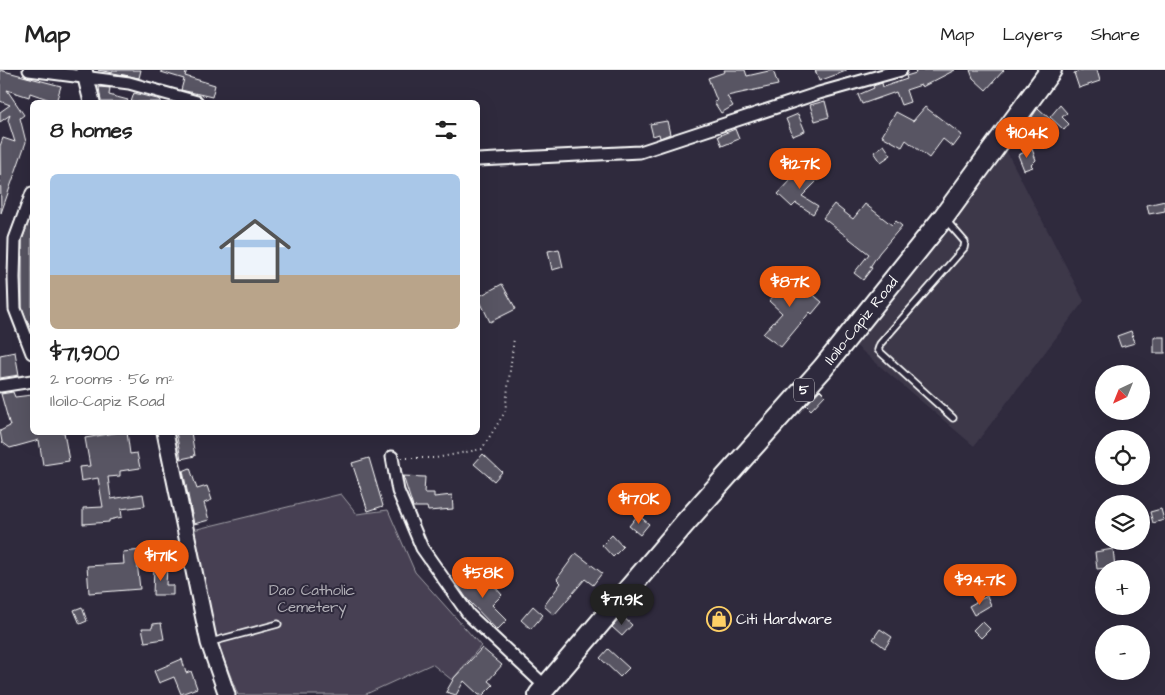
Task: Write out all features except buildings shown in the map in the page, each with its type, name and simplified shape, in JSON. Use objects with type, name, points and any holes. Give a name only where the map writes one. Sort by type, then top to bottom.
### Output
[{"type":"highway","name":"Iloilo-Capiz Road","points":[[541,692],[684,524],[823,368],[943,218],[1050,70]]},
{"type":"street","points":[[28,70],[85,74],[129,83],[190,100]]},
{"type":"street","points":[[480,160],[640,152],[819,93],[901,70]]},
{"type":"street","points":[[85,74],[92,100]]},
{"type":"street","points":[[30,198],[15,239],[14,278],[15,309],[30,349]]},
{"type":"street","points":[[0,386],[30,381]]},
{"type":"street","points":[[166,435],[209,643],[227,695]]},
{"type":"street","points":[[392,457],[398,491],[422,548],[468,615],[541,692]]},
{"type":"lane","points":[[943,218],[966,242],[964,248],[880,344],[878,350],[953,418]]},
{"type":"lane","points":[[209,643],[278,624]]},
{"type":"path","points":[[392,457],[436,458],[482,449],[505,412],[514,338]]},
{"type":"shaded area","points":[[1005,148],[1084,301],[974,446],[855,345]]},
{"type":"green space","name":"Dao Catholic Cemetery","points":[[341,494],[357,514],[388,510],[415,572],[481,646],[452,680],[432,664],[364,695],[238,695],[214,634],[189,531]]},
{"type":"place","name":"Citi Hardware","points":[[719,619]]}]
